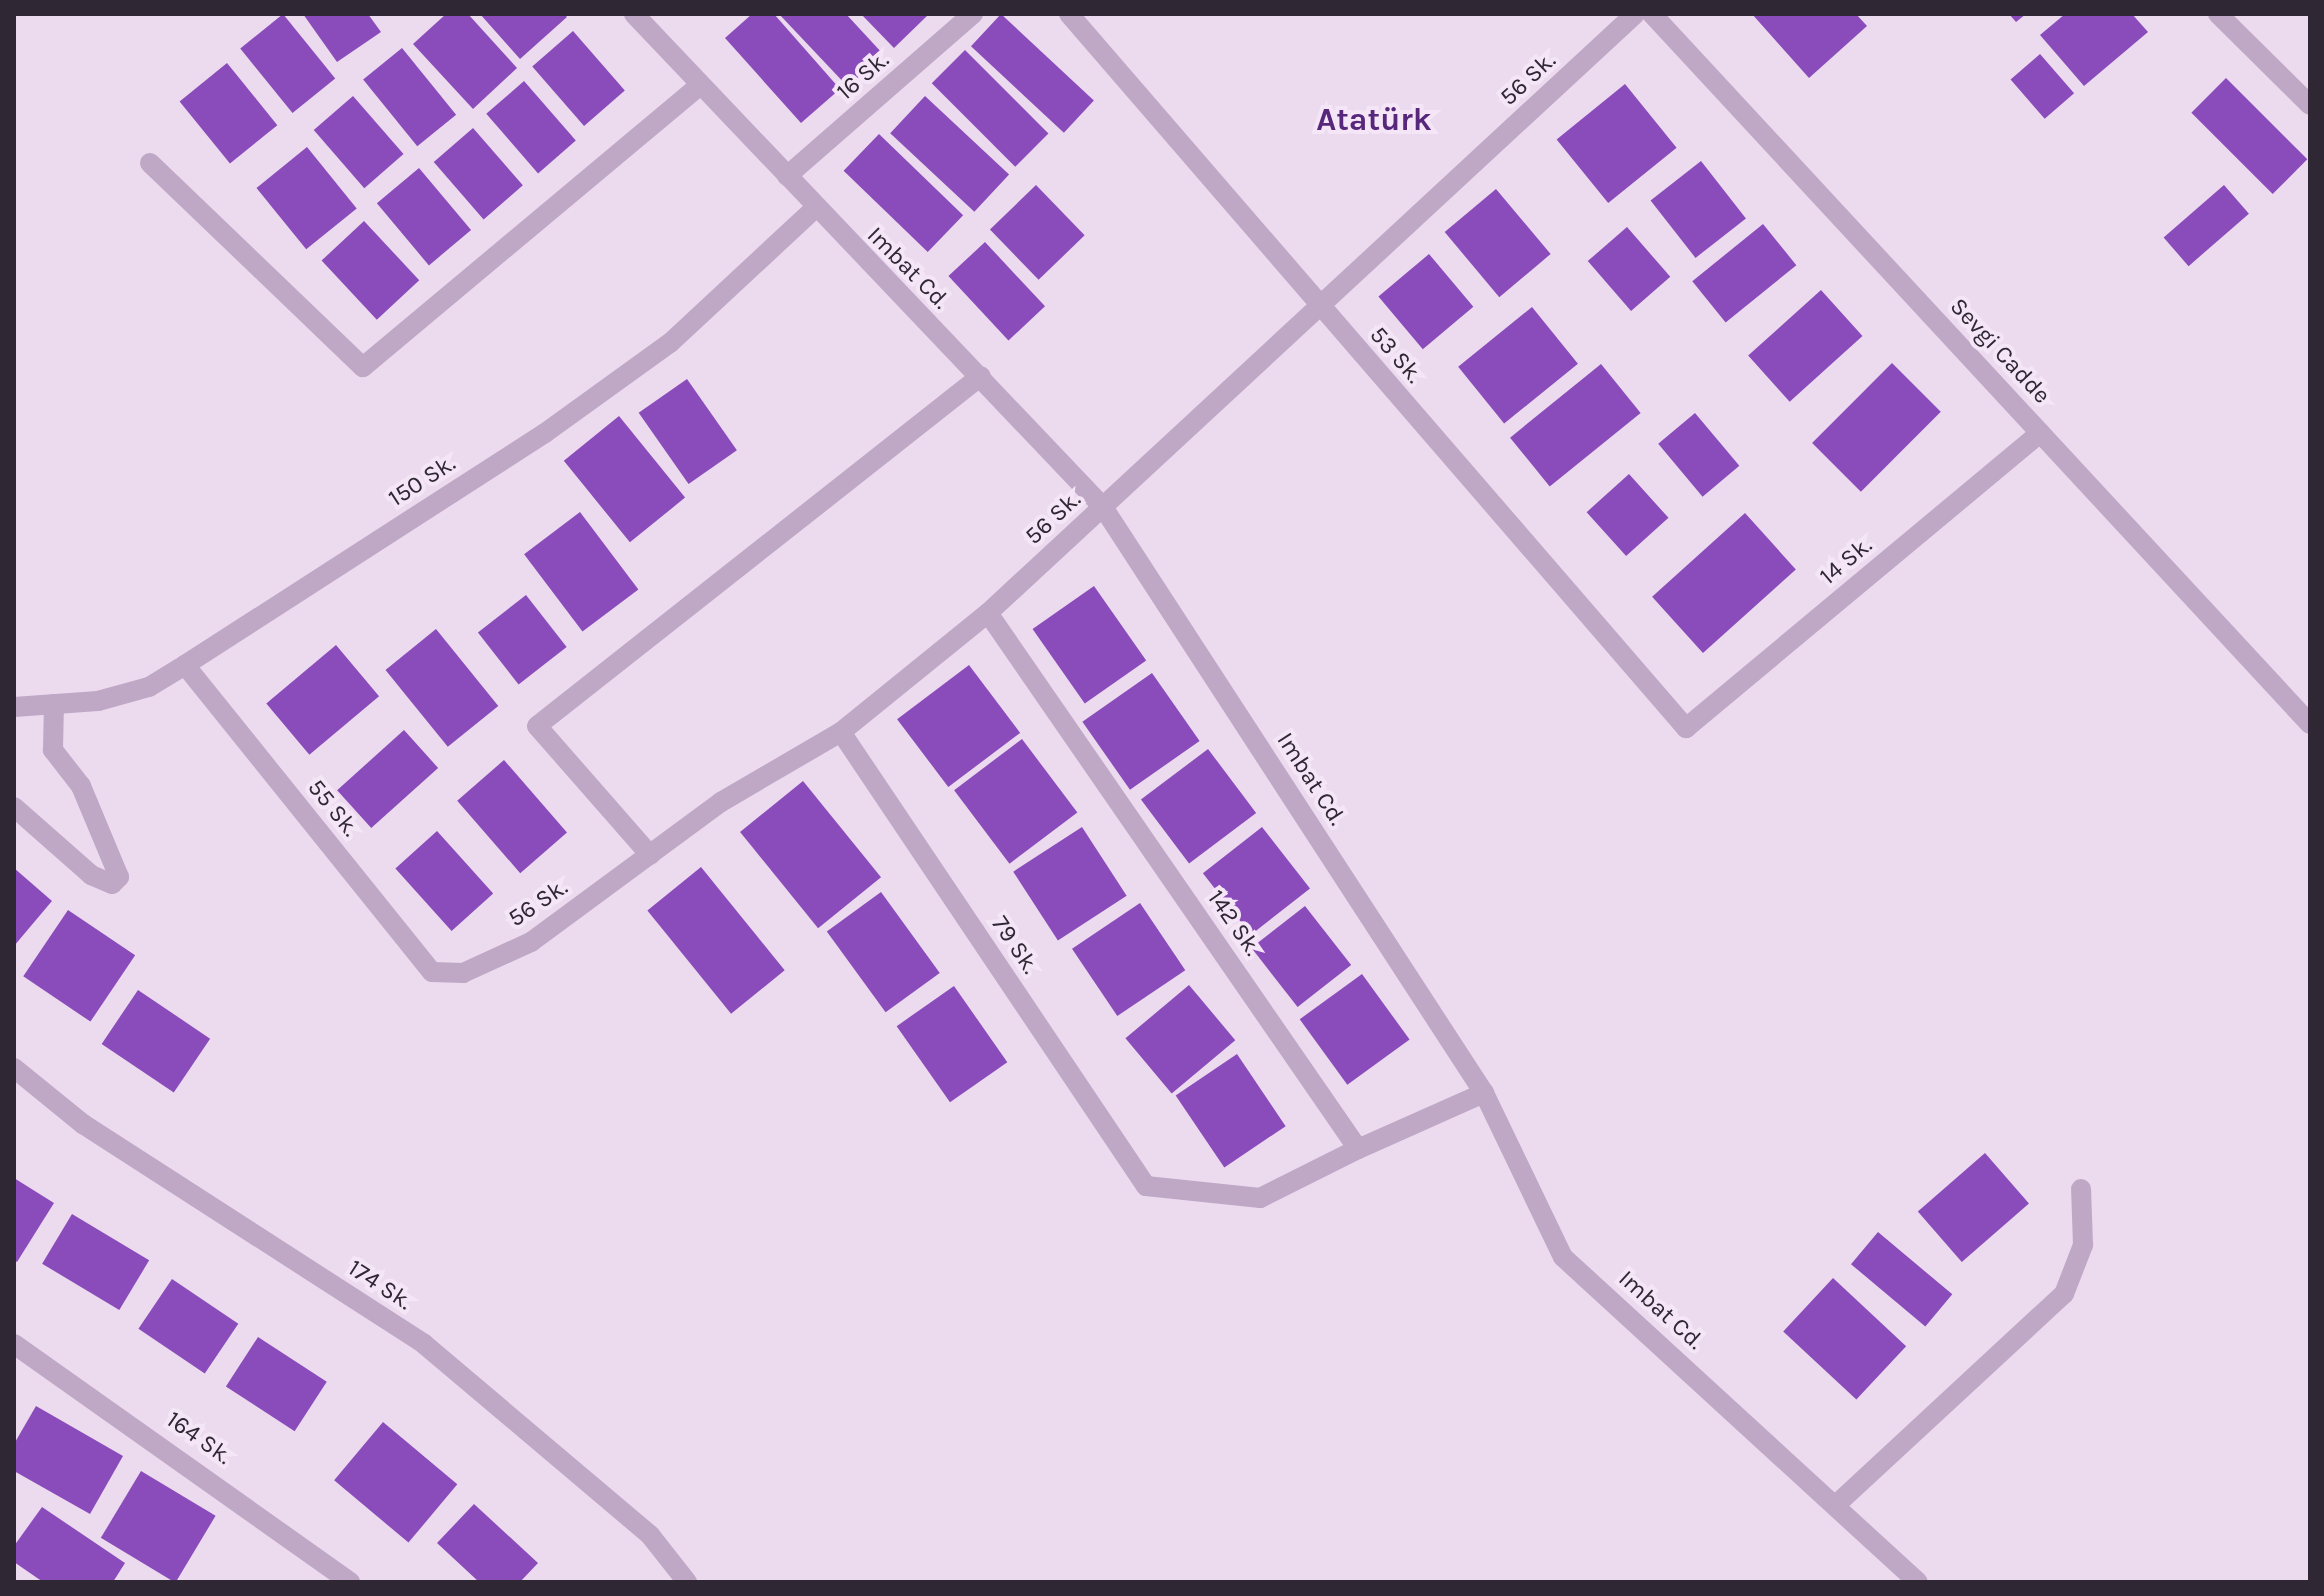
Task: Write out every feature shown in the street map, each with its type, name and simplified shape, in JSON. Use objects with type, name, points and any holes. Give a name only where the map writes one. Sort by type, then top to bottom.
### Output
[{"type":"street","name":"Imbat Cd.","points":[[634,14],[787,176],[813,210],[981,376],[1103,507],[1484,1093],[1563,1257],[1838,1503],[1918,1582]]},
{"type":"street","name":"16 Sk.","points":[[787,176],[973,14]]},
{"type":"street","name":"53 Sk.","points":[[1069,14],[1686,728]]},
{"type":"street","name":"56 Sk.","points":[[445,978],[531,942],[721,802],[841,732],[988,613],[1322,310],[1635,14]]},
{"type":"street","name":"Sevgi Cadde","points":[[1652,14],[2310,724]]},
{"type":"street","points":[[2218,14],[2310,105]]},
{"type":"street","points":[[150,163],[363,367],[699,86]]},
{"type":"street","name":"150 Sk.","points":[[15,706],[54,704],[149,687],[185,665],[545,433],[657,352],[813,210]]},
{"type":"street","points":[[650,855],[537,726],[981,376]]},
{"type":"street","name":"14 Sk.","points":[[1686,728],[2040,433]]},
{"type":"street","name":"142 Sk.","points":[[988,613],[1358,1149]]},
{"type":"street","name":"55 Sk.","points":[[185,665],[432,972],[445,978]]},
{"type":"street","points":[[14,807],[91,875],[112,884],[119,877],[81,786],[53,750],[54,704]]},
{"type":"street","name":"79 Sk.","points":[[841,732],[1146,1186],[1260,1198],[1358,1149]]},
{"type":"street","name":"174 Sk.","points":[[14,1068],[83,1124],[424,1344],[650,1535],[687,1582]]},
{"type":"street","points":[[1358,1149],[1484,1093]]},
{"type":"street","points":[[1838,1503],[2064,1294],[2083,1245],[2081,1189]]},
{"type":"street","name":"164 Sk.","points":[[14,1344],[350,1582]]},
{"type":"building","points":[[283,14],[335,79],[292,113],[240,49]]},
{"type":"building","points":[[303,14],[368,14],[381,32],[337,62]]},
{"type":"building","points":[[446,14],[468,14],[517,68],[473,109],[413,44]]},
{"type":"building","points":[[480,14],[564,14],[567,17],[520,59]]},
{"type":"building","points":[[752,14],[774,14],[840,89],[801,123],[725,38]]},
{"type":"building","points":[[779,14],[846,14],[883,54],[848,87]]},
{"type":"building","points":[[861,14],[929,14],[894,48]]},
{"type":"building","points":[[1001,14],[1094,101],[1064,133],[971,46]]},
{"type":"building","points":[[1752,14],[1856,14],[1867,26],[1809,78]]},
{"type":"building","points":[[2009,14],[2026,14],[2016,22]]},
{"type":"building","points":[[2065,14],[2132,14],[2148,32],[2084,86],[2040,35]]},
{"type":"building","points":[[573,31],[625,91],[584,126],[532,66]]},
{"type":"building","points":[[402,48],[456,115],[417,146],[363,79]]},
{"type":"building","points":[[965,50],[1048,133],[1015,167],[932,83]]},
{"type":"building","points":[[2040,54],[2074,93],[2045,119],[2011,80]]},
{"type":"building","points":[[227,63],[277,125],[230,164],[180,101]]},
{"type":"building","points":[[2226,78],[2307,159],[2273,194],[2191,113]]},
{"type":"building","points":[[524,81],[576,141],[538,173],[486,114]]},
{"type":"building","points":[[1625,84],[1677,148],[1608,203],[1557,139]]},
{"type":"building","points":[[353,96],[404,154],[364,188],[314,130]]},
{"type":"building","points":[[925,96],[1009,174],[974,212],[890,133]]},
{"type":"building","points":[[473,128],[523,185],[484,219],[434,162]]},
{"type":"building","points":[[879,134],[963,215],[928,252],[844,171]]},
{"type":"building","points":[[307,147],[357,208],[306,249],[256,188]]},
{"type":"building","points":[[1701,161],[1746,219],[1696,258],[1651,200]]},
{"type":"building","points":[[419,168],[471,230],[429,265],[377,203]]},
{"type":"building","points":[[1036,185],[1085,235],[1039,280],[990,229]]},
{"type":"building","points":[[2224,185],[2249,214],[2189,266],[2164,237]]},
{"type":"building","points":[[1496,189],[1551,254],[1499,297],[1445,232]]},
{"type":"building","points":[[364,221],[419,280],[377,320],[322,261]]},
{"type":"building","points":[[1763,224],[1796,265],[1726,322],[1692,281]]},
{"type":"building","points":[[1627,227],[1670,277],[1631,311],[1588,261]]},
{"type":"building","points":[[985,242],[1045,306],[1008,340],[948,276]]},
{"type":"building","points":[[1429,254],[1473,307],[1423,349],[1378,296]]},
{"type":"building","points":[[1821,290],[1862,336],[1790,402],[1748,356]]},
{"type":"building","points":[[1532,307],[1578,364],[1504,424],[1458,367]]},
{"type":"building","points":[[1892,363],[1941,412],[1861,492],[1812,443]]},
{"type":"building","points":[[1601,364],[1641,413],[1550,487],[1510,438]]},
{"type":"building","points":[[687,379],[737,450],[689,484],[639,413]]},
{"type":"building","points":[[1695,413],[1739,466],[1703,497],[1658,444]]},
{"type":"building","points":[[619,416],[685,498],[630,542],[564,461]]},
{"type":"building","points":[[1629,474],[1668,518],[1626,556],[1587,512]]},
{"type":"building","points":[[580,512],[638,589],[582,632],[524,554]]},
{"type":"building","points":[[1745,513],[1796,569],[1703,653],[1652,597]]},
{"type":"building","points":[[1094,586],[1146,661],[1085,704],[1033,629]]},
{"type":"building","points":[[526,595],[567,647],[519,685],[478,633]]},
{"type":"building","points":[[436,629],[498,706],[448,747],[385,670]]},
{"type":"building","points":[[336,645],[379,696],[309,755],[266,703]]},
{"type":"building","points":[[969,665],[1020,733],[948,787],[897,719]]},
{"type":"building","points":[[1152,673],[1200,741],[1130,790],[1082,722]]},
{"type":"building","points":[[404,730],[438,768],[371,828],[337,790]]},
{"type":"building","points":[[1022,739],[1077,812],[1009,864],[954,790]]},
{"type":"building","points":[[1208,749],[1256,813],[1189,863],[1141,800]]},
{"type":"building","points":[[504,760],[567,832],[520,873],[457,801]]},
{"type":"building","points":[[803,781],[881,877],[818,928],[740,832]]},
{"type":"building","points":[[1082,827],[1127,896],[1058,940],[1013,872]]},
{"type":"building","points":[[1262,827],[1310,888],[1251,935],[1203,873]]},
{"type":"building","points":[[437,831],[493,893],[452,931],[395,868]]},
{"type":"building","points":[[701,867],[785,970],[731,1014],[647,910]]},
{"type":"building","points":[[14,868],[52,901],[14,946]]},
{"type":"building","points":[[881,892],[940,973],[886,1012],[827,931]]},
{"type":"building","points":[[1140,903],[1185,970],[1117,1016],[1072,949]]},
{"type":"building","points":[[1305,906],[1351,965],[1298,1007],[1251,948]]},
{"type":"building","points":[[68,910],[135,955],[90,1022],[23,976]]},
{"type":"building","points":[[1362,974],[1410,1040],[1347,1085],[1300,1019]]},
{"type":"building","points":[[1189,985],[1235,1040],[1172,1094],[1125,1038]]},
{"type":"building","points":[[954,986],[1007,1062],[950,1102],[897,1026]]},
{"type":"building","points":[[138,990],[210,1039],[174,1093],[102,1044]]},
{"type":"building","points":[[1237,1054],[1286,1126],[1224,1168],[1176,1095]]},
{"type":"building","points":[[1985,1153],[2029,1204],[1962,1262],[1918,1211]]},
{"type":"building","points":[[14,1178],[54,1203],[17,1262],[14,1260]]},
{"type":"building","points":[[72,1214],[149,1260],[119,1310],[42,1264]]},
{"type":"building","points":[[1878,1232],[1952,1294],[1925,1327],[1851,1264]]},
{"type":"building","points":[[1833,1278],[1906,1346],[1856,1400],[1783,1331]]},
{"type":"building","points":[[172,1279],[238,1324],[205,1373],[138,1329]]},
{"type":"building","points":[[258,1337],[327,1382],[295,1431],[226,1386]]},
{"type":"building","points":[[36,1406],[123,1456],[90,1514],[14,1471],[14,1444]]},
{"type":"building","points":[[383,1422],[457,1484],[408,1543],[334,1480]]},
{"type":"building","points":[[141,1471],[216,1516],[176,1582],[101,1538]]},
{"type":"building","points":[[474,1504],[538,1563],[520,1582],[479,1582],[437,1543]]},
{"type":"building","points":[[42,1507],[125,1563],[113,1582],[43,1582],[14,1562],[14,1546]]},
{"type":"district","name":"Atatürk","points":[[1374,120]]}]
